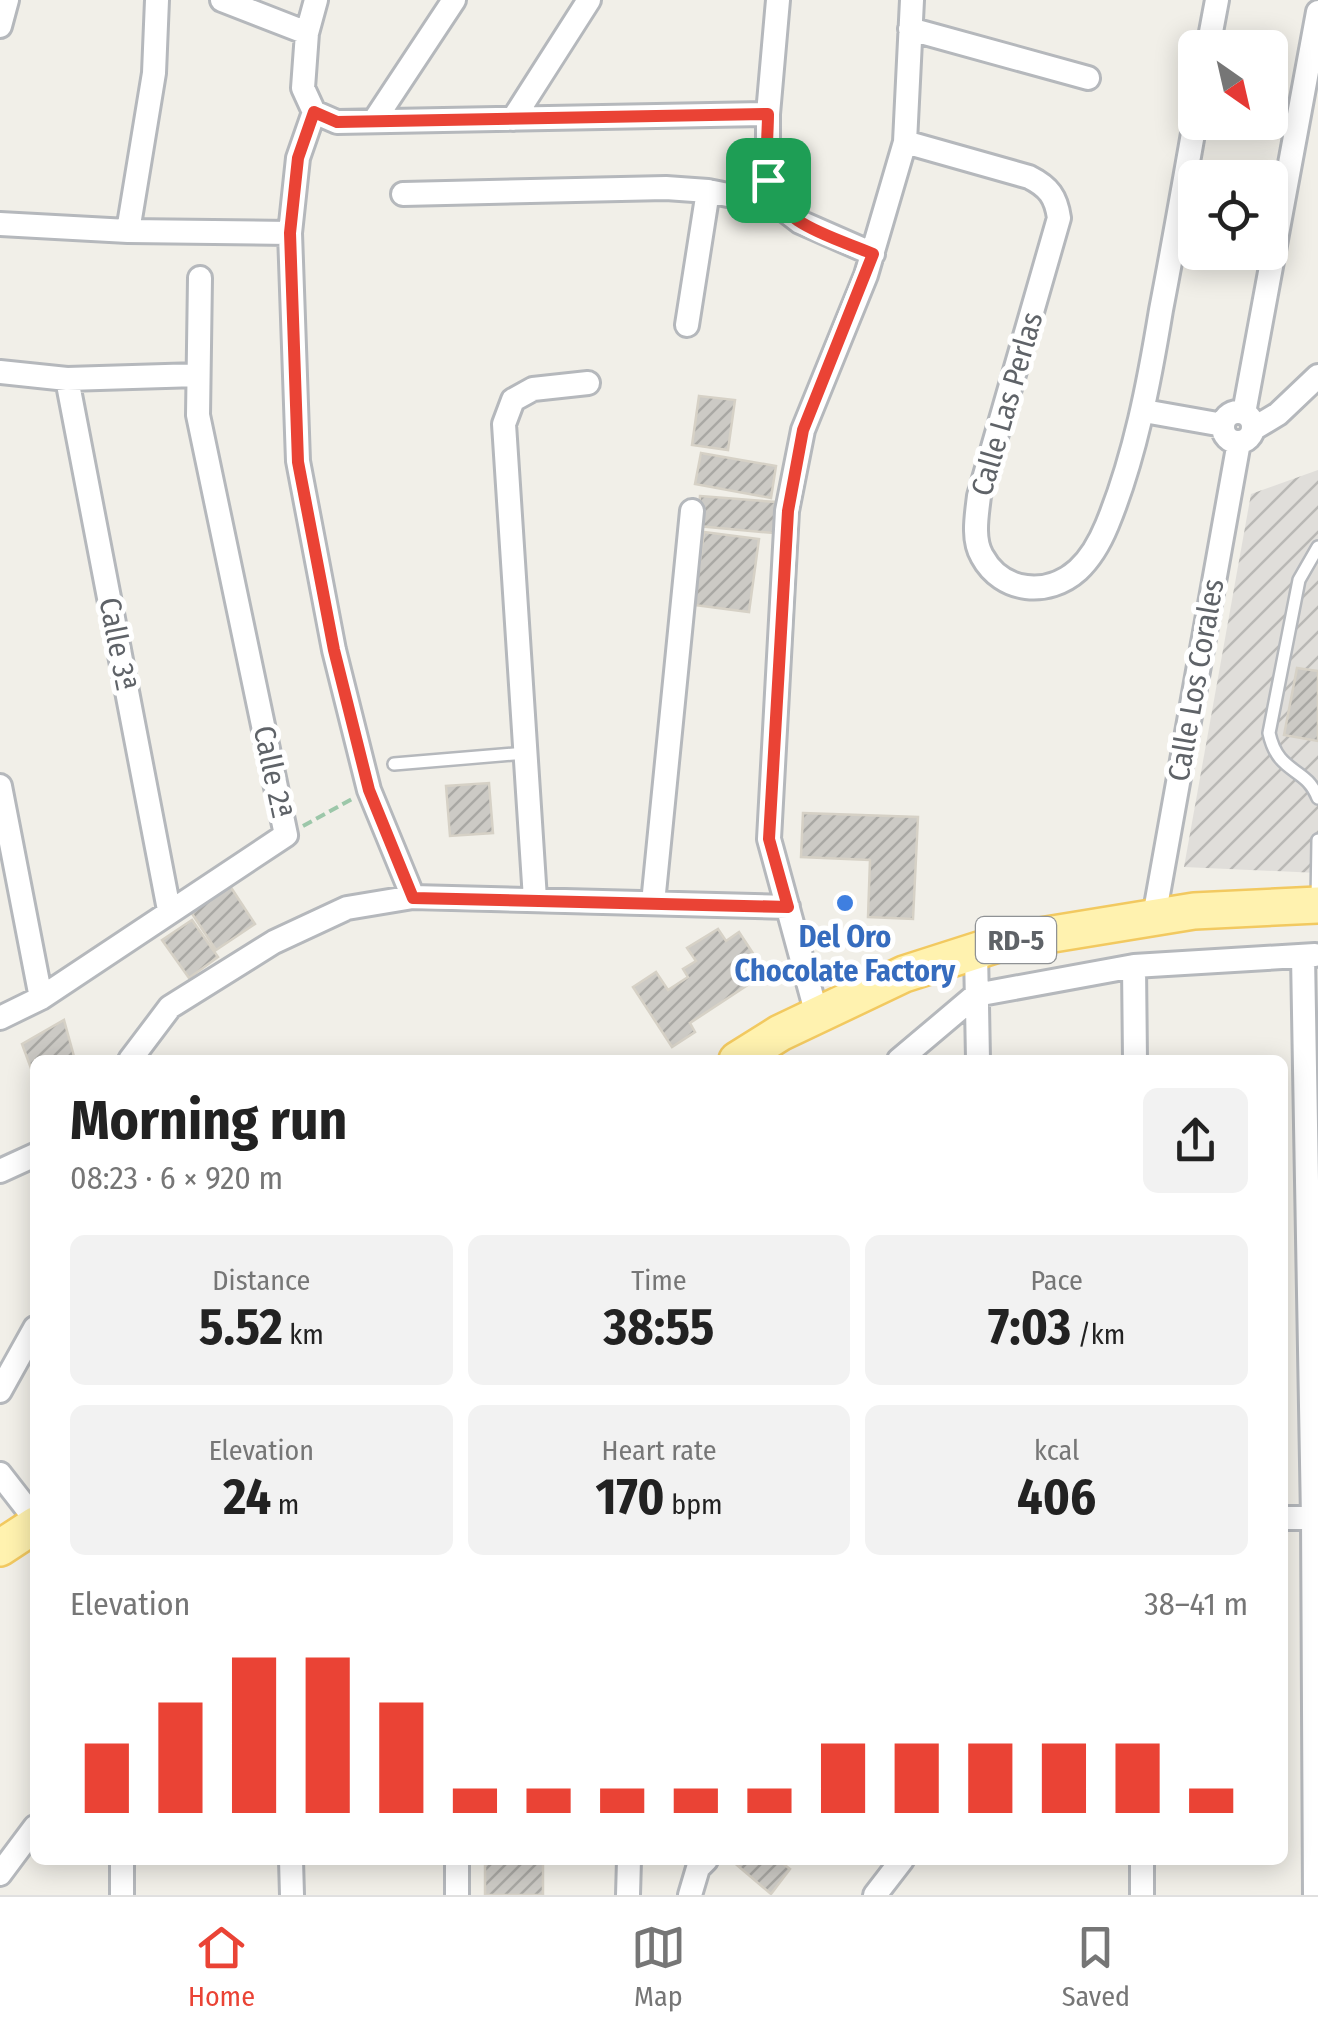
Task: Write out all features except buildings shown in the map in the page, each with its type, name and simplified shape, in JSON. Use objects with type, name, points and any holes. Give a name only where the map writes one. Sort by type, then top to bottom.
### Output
[{"type":"main road","name":"RD-5","points":[[746,1055],[780,1033],[904,974],[1004,942],[1194,911],[1318,905]]},
{"type":"main road","points":[[0,1548],[30,1526]]},
{"type":"street","points":[[0,26],[7,0]]},
{"type":"street","points":[[128,231],[154,73],[157,0]]},
{"type":"street","points":[[222,0],[307,33]]},
{"type":"street","points":[[316,0],[307,33],[304,88],[314,112],[298,158],[290,233],[298,462],[334,650],[369,790],[413,898]]},
{"type":"street","points":[[374,121],[454,0]]},
{"type":"street","points":[[513,120],[589,0]]},
{"type":"street","points":[[778,0],[768,114],[768,180],[778,205]]},
{"type":"street","points":[[817,1015],[769,839],[788,511],[803,430],[873,254],[905,142],[912,0]]},
{"type":"street","points":[[1211,30],[1217,0]]},
{"type":"street","name":"Calle Los Corales","points":[[1154,917],[1318,12]]},
{"type":"street","points":[[910,29],[1088,78]]},
{"type":"street","points":[[314,112],[337,122],[768,114]]},
{"type":"street","name":"Calle Las Perlas","points":[[905,142],[1029,177],[1045,185],[1056,200],[1060,218],[980,496],[976,526],[980,554],[997,576],[1020,589],[1051,586],[1077,572],[1096,549],[1108,522],[1144,411],[1192,140]]},
{"type":"street","points":[[403,194],[708,190],[778,205],[800,222],[873,254]]},
{"type":"street","points":[[687,325],[708,190]]},
{"type":"street","points":[[0,224],[128,231],[290,233]]},
{"type":"street","name":"Calle 2ª","points":[[0,1018],[41,998],[286,835],[198,415],[200,278]]},
{"type":"street","points":[[0,372],[67,378],[198,375]]},
{"type":"street","points":[[1144,411],[1240,427],[1278,414],[1318,376]]},
{"type":"street","name":"Calle 3ª","points":[[67,378],[169,910]]},
{"type":"street","points":[[536,899],[504,424],[513,400],[533,389],[588,383]]},
{"type":"street","points":[[653,903],[692,511]]},
{"type":"street","points":[[1,793],[41,998]]},
{"type":"street","points":[[134,1055],[170,1007],[274,942],[347,908],[413,898],[788,907]]},
{"type":"street","points":[[976,951],[978,1055]]},
{"type":"street","points":[[905,1055],[976,995],[1134,966],[1310,955],[1316,1518],[1315,1895]]},
{"type":"street","points":[[1134,966],[1135,1055]]},
{"type":"street","points":[[0,1171],[30,1157]]},
{"type":"street","points":[[0,1391],[30,1337]]},
{"type":"street","points":[[0,1474],[30,1515]]},
{"type":"street","points":[[1288,1518],[1316,1518]]},
{"type":"street","points":[[0,1874],[30,1834]]},
{"type":"street","points":[[122,1865],[122,1895]]},
{"type":"street","points":[[292,1865],[292,1895]]},
{"type":"street","points":[[457,1865],[457,1895]]},
{"type":"street","points":[[628,1865],[628,1895]]},
{"type":"street","points":[[690,1895],[701,1865]]},
{"type":"street","points":[[875,1895],[898,1865]]},
{"type":"street","points":[[1142,1865],[1142,1895]]},
{"type":"lane","points":[[1318,548],[1299,580],[1269,732],[1273,752],[1283,765],[1313,784],[1318,798]]},
{"type":"lane","points":[[394,764],[526,752]]},
{"type":"lane","points":[[1318,840],[1318,905]]},
{"type":"path","points":[[286,835],[369,790]]},
{"type":"shaded area","points":[[1318,470],[1318,873],[1184,867],[1251,494]]},
{"type":"place","name":"Del Oro Chocolate Factory","points":[[845,903]]},
{"type":"route","points":[[314,112],[337,122],[768,114],[768,180],[778,205],[800,222],[873,254],[803,430],[788,511],[769,839],[788,907],[413,898],[369,790],[334,650],[298,462],[290,233],[298,158],[314,112]]}]
